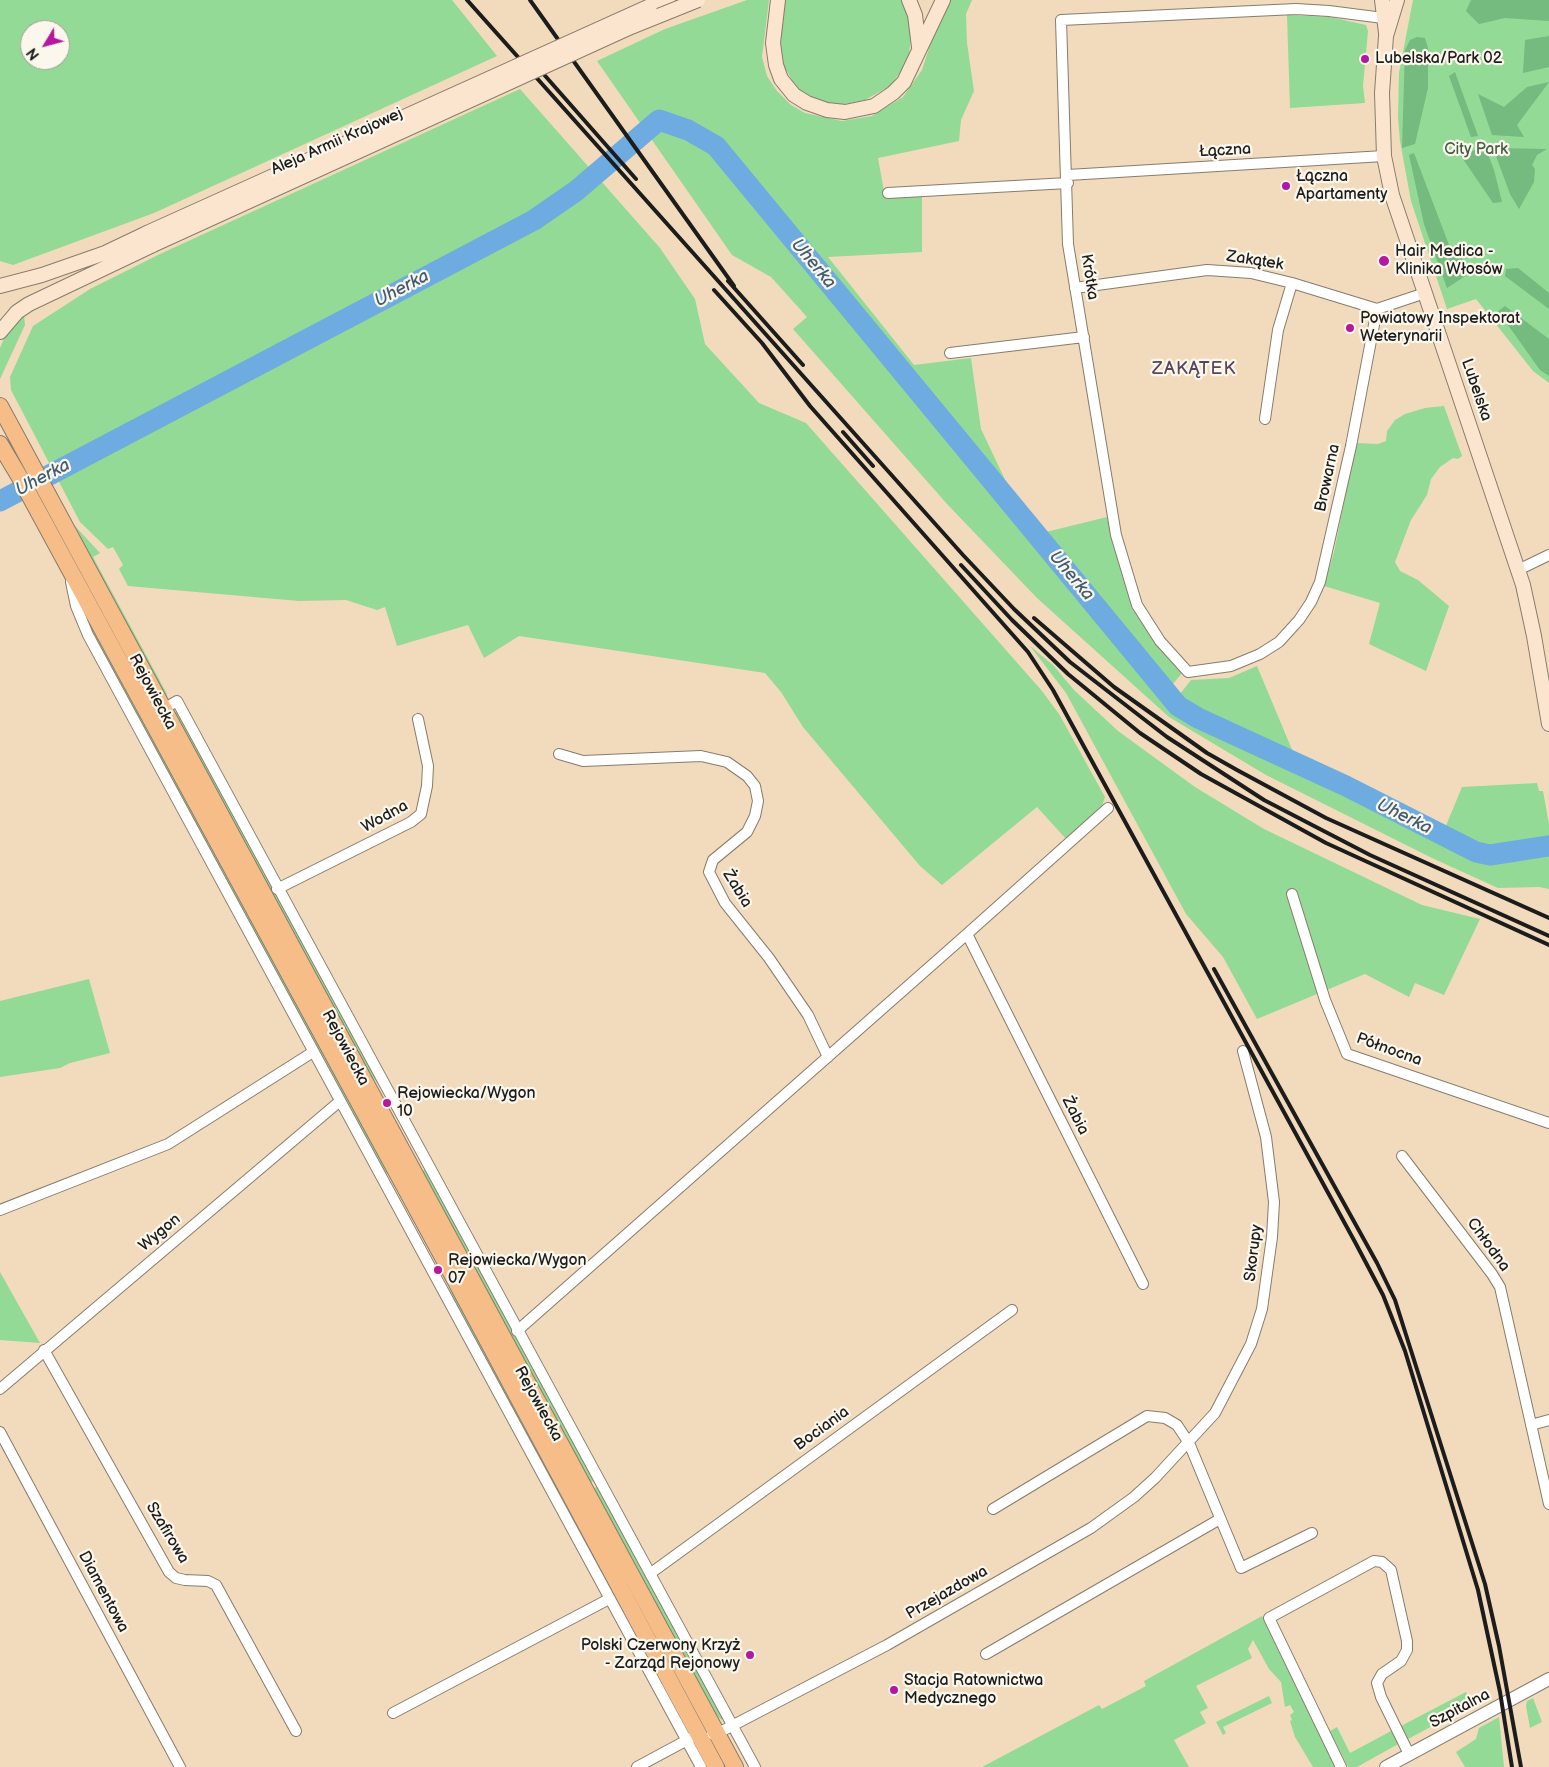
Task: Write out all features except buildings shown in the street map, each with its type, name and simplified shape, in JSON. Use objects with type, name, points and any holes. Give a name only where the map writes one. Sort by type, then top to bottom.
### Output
[{"type":"highway","name":"Rejowiecka","points":[[0,406],[26,472],[162,710],[735,1767]]},
{"type":"highway","name":"Rejowiecka","points":[[0,444],[26,472]]},
{"type":"highway","name":"Rejowiecka","points":[[40,497],[69,568],[446,1263],[692,1738],[716,1767]]},
{"type":"main road","name":"Aleja Armii Krajowej","points":[[0,332],[23,307],[150,239],[655,3],[668,0]]},
{"type":"main road","name":"Aleja Armii Krajowej","points":[[0,286],[42,275],[150,239],[631,27],[698,0]]},
{"type":"main road","points":[[778,0],[773,43],[777,72],[794,95],[819,108],[853,111],[867,108],[887,98],[908,77],[919,48],[943,0]]},
{"type":"main road","points":[[909,0],[916,15],[919,48]]},
{"type":"main road","name":"Lubelska","points":[[1382,0],[1386,36]]},
{"type":"main road","name":"Lubelska","points":[[1397,0],[1386,36],[1382,93],[1384,156],[1392,195],[1518,570],[1534,636],[1549,724]]},
{"type":"street","name":"Krótka","points":[[1116,535],[1068,244],[1068,179],[1061,20],[1296,9],[1383,18]]},
{"type":"street","name":"Łączna","points":[[888,193],[1384,156]]},
{"type":"street","name":"Zakątek","points":[[1075,288],[1207,270],[1251,274],[1292,282],[1377,309]]},
{"type":"street","points":[[1265,419],[1278,330],[1292,282]]},
{"type":"street","points":[[1377,309],[1425,293]]},
{"type":"street","name":"Browarna","points":[[1116,535],[1137,605],[1160,641],[1188,672],[1230,666],[1260,654],[1279,642],[1299,620],[1311,602],[1320,582],[1351,446],[1377,309]]},
{"type":"street","points":[[950,353],[1084,337]]},
{"type":"street","points":[[1518,570],[1549,555]]},
{"type":"street","points":[[69,568],[76,606],[88,635],[610,1599],[692,1738],[701,1767]]},
{"type":"street","points":[[162,710],[177,701],[755,1767]]},
{"type":"street","name":"Wodna","points":[[277,888],[411,822],[420,814],[428,786],[428,766],[418,719]]},
{"type":"street","name":"Żabia","points":[[559,754],[583,761],[700,756],[727,762],[747,776],[755,786],[758,800],[755,816],[747,832],[713,860],[709,872],[725,903],[768,958],[808,1015],[828,1057]]},
{"type":"street","points":[[518,1331],[1108,808]]},
{"type":"street","name":"Północna","points":[[1292,894],[1325,1000],[1347,1054],[1549,1123]]},
{"type":"street","name":"Żabia","points":[[967,934],[1143,1284]]},
{"type":"street","name":"Skorupy","points":[[1189,1443],[1215,1413],[1236,1376],[1262,1309],[1268,1274],[1273,1219],[1272,1174],[1266,1136],[1244,1051]]},
{"type":"street","points":[[0,1210],[168,1144],[313,1052]]},
{"type":"street","name":"Wygon","points":[[0,1389],[340,1101]]},
{"type":"street","name":"Chłodna","points":[[1402,1156],[1500,1287],[1549,1504]]},
{"type":"street","name":"Bociania","points":[[650,1573],[1012,1310]]},
{"type":"street","name":"Szafirowa","points":[[44,1350],[169,1572],[176,1578],[208,1581],[216,1585],[296,1731]]},
{"type":"street","points":[[993,1509],[1147,1416],[1165,1418],[1177,1425],[1189,1443],[1241,1568],[1312,1533]]},
{"type":"street","points":[[1531,1425],[1549,1420]]},
{"type":"street","name":"Diamentowa","points":[[0,1432],[180,1767]]},
{"type":"street","name":"Przejazdowa","points":[[692,1738],[716,1733],[733,1726],[887,1645],[1091,1528],[1134,1497],[1189,1443]]},
{"type":"street","points":[[986,1654],[1220,1519]]},
{"type":"street","points":[[1341,1767],[1269,1618],[1366,1564],[1374,1562],[1387,1565],[1391,1570],[1407,1650],[1401,1661],[1382,1674],[1377,1683],[1381,1697],[1409,1754]]},
{"type":"street","points":[[392,1713],[610,1599]]},
{"type":"street","name":"Szpitalna","points":[[1386,1767],[1549,1679]]},
{"type":"street","points":[[637,1767],[692,1738]]},
{"type":"green space","points":[[0,0],[452,0],[497,56],[154,213],[13,265],[0,261]]},
{"type":"green space","points":[[747,0],[769,0],[762,57],[767,76],[777,91],[791,105],[805,113],[842,121],[872,116],[903,97],[922,70],[932,39],[951,0],[972,0],[966,14],[967,43],[974,91],[961,120],[959,141],[878,158],[885,197],[922,196],[922,252],[828,257],[914,365],[971,358],[981,429],[1008,486],[1046,532],[1107,517],[1131,596],[1183,672],[1172,685],[1180,694],[1191,680],[1229,678],[1257,666],[1293,752],[1445,828],[1462,787],[1537,783],[1539,791],[1543,791],[1549,824],[1549,889],[1539,887],[1498,888],[1432,858],[1266,775],[1169,717],[1037,598],[947,504],[793,329],[807,317],[771,277],[732,255],[597,61],[665,29]]},
{"type":"green space","points":[[784,0],[902,0],[908,13],[911,37],[909,53],[904,67],[890,86],[865,100],[832,104],[800,91],[783,64],[780,50]]},
{"type":"green space","name":"City Park","points":[[1413,0],[1549,0],[1549,383],[1533,371],[1476,299],[1447,309],[1411,201],[1400,141],[1398,118],[1399,73]]},
{"type":"green space","points":[[1471,0],[1549,0],[1549,21],[1505,18],[1479,24],[1466,11]]},
{"type":"green space","points":[[1287,15],[1330,17],[1366,25],[1368,31],[1363,86],[1365,103],[1290,108]]},
{"type":"green space","points":[[1549,36],[1549,67],[1523,73],[1525,40]]},
{"type":"green space","points":[[1417,37],[1425,38],[1428,48],[1428,88],[1415,144],[1402,148],[1405,50],[1410,40]]},
{"type":"green space","points":[[1455,72],[1478,136],[1471,137],[1449,76]]},
{"type":"green space","points":[[1549,82],[1517,125],[1524,137],[1492,135],[1478,94],[1504,107],[1527,87]]},
{"type":"green space","points":[[520,89],[660,248],[695,299],[705,344],[759,403],[806,423],[1042,691],[1059,714],[1105,797],[1101,809],[1067,840],[1037,807],[942,885],[920,866],[803,727],[781,692],[765,673],[519,636],[484,658],[468,625],[397,646],[385,607],[377,610],[346,600],[299,601],[128,586],[119,569],[123,565],[113,547],[108,549],[80,522],[11,390],[10,377],[33,326],[90,289],[160,254]]},
{"type":"green space","points":[[1482,147],[1486,149],[1494,170],[1502,202],[1493,203],[1461,156]]},
{"type":"green space","points":[[1493,148],[1547,149],[1537,155],[1532,165],[1535,169],[1534,182],[1519,209],[1510,194]]},
{"type":"green space","points":[[1414,153],[1449,245],[1473,271],[1447,288],[1424,224],[1409,155]]},
{"type":"green space","points":[[1518,268],[1549,293],[1549,309],[1505,276],[1506,269]]},
{"type":"green space","points":[[1505,306],[1549,339],[1549,376],[1540,370],[1498,311]]},
{"type":"green space","points":[[24,315],[25,325],[0,379],[0,348],[7,331]]},
{"type":"green space","points":[[1444,406],[1462,456],[1458,459],[1453,458],[1440,467],[1431,479],[1427,495],[1411,520],[1395,562],[1400,571],[1418,580],[1449,606],[1426,671],[1369,644],[1380,603],[1324,586],[1334,552],[1356,443],[1378,444],[1386,441],[1387,431],[1395,420],[1405,414],[1425,408]]},
{"type":"green space","points":[[55,489],[74,525],[100,553],[93,557],[167,694],[166,697],[52,490]]},
{"type":"green space","points":[[83,607],[389,1172],[384,1175],[108,666],[82,611]]},
{"type":"green space","points":[[1030,646],[1053,665],[1074,690],[1118,731],[1195,787],[1264,829],[1422,905],[1480,919],[1444,995],[1415,983],[1409,997],[1365,974],[1257,1019],[1223,957],[1186,914],[1066,693]]},
{"type":"green space","points":[[177,711],[381,1088],[361,1062],[175,713]]},
{"type":"green space","points":[[89,979],[110,1053],[70,1063],[60,1068],[0,1077],[0,1001]]},
{"type":"green space","points":[[426,1169],[595,1480],[590,1483],[420,1172]]},
{"type":"green space","points":[[0,1272],[40,1343],[0,1340]]},
{"type":"green space","points":[[448,1288],[459,1302],[561,1490],[556,1493],[446,1289]]},
{"type":"green space","points":[[598,1486],[723,1717],[722,1720],[716,1715],[593,1489]]},
{"type":"green space","points":[[1262,1616],[1335,1767],[1313,1767],[1295,1737],[1290,1721],[1292,1720],[1290,1715],[1294,1712],[1290,1705],[1285,1707],[1281,1682],[1269,1669],[1253,1640],[1248,1649],[1252,1658],[1196,1686],[1208,1708],[1200,1712],[1206,1723],[1174,1740],[1189,1767],[982,1767],[1099,1705],[1102,1709],[1146,1686],[1144,1681]]},
{"type":"green space","points":[[1466,1692],[1470,1700],[1463,1706],[1464,1709],[1408,1739],[1399,1727]]},
{"type":"green space","points":[[1269,1696],[1272,1703],[1223,1727],[1226,1733],[1223,1735],[1216,1722]]},
{"type":"green space","points":[[1533,1698],[1542,1722],[1530,1728],[1526,1706],[1527,1701]]},
{"type":"green space","points":[[1499,1717],[1504,1767],[1465,1767],[1456,1752],[1476,1739],[1479,1728]]},
{"type":"green space","points":[[1337,1727],[1350,1753],[1393,1730],[1400,1743],[1357,1767],[1348,1767],[1330,1731]]},
{"type":"waterway","name":"Uherka","points":[[0,501],[534,220],[576,191],[659,120],[688,130],[716,146],[1178,706],[1198,718],[1346,786],[1476,852],[1490,855],[1549,846]]},
{"type":"railway","points":[[467,0],[963,555],[1014,609],[1070,662],[1167,737],[1264,800],[1370,855],[1549,936]]},
{"type":"railway","points":[[530,0],[734,286]]},
{"type":"railway","points":[[540,70],[636,179]]},
{"type":"railway","points":[[728,281],[803,365]]},
{"type":"railway","points":[[714,290],[762,343],[810,406],[1028,652],[1053,690],[1355,1242],[1383,1295],[1405,1351],[1478,1590],[1500,1692],[1512,1767]]},
{"type":"railway","points":[[843,432],[873,466]]},
{"type":"railway","points":[[961,565],[1012,620],[1068,674],[1140,733],[1201,774],[1326,843],[1549,945]]},
{"type":"railway","points":[[1034,618],[1114,687],[1207,753],[1326,818],[1549,918]]},
{"type":"railway","points":[[1214,969],[1377,1263],[1395,1300],[1485,1584],[1499,1646],[1521,1767]]},
{"type":"place","name":"Lubelska/Park 02","points":[[1365,59]]},
{"type":"place","name":"Łączna Apartamenty","points":[[1286,186]]},
{"type":"place","name":"Hair Medica - Klinika Włosów","points":[[1384,261]]},
{"type":"place","name":"Powiatowy Inspektorat Weterynarii","points":[[1350,328]]},
{"type":"place","name":"Rejowiecka/Wygon 10","points":[[387,1103]]},
{"type":"place","name":"Rejowiecka/Wygon 07","points":[[438,1270]]},
{"type":"place","name":"Polski Czerwony Krzyż - Zarząd Rejonowy","points":[[750,1655]]},
{"type":"place","name":"Stacja Ratownictwa Medycznego","points":[[894,1690]]},
{"type":"district","name":"ZAKĄTEK","points":[[1194,369]]}]
